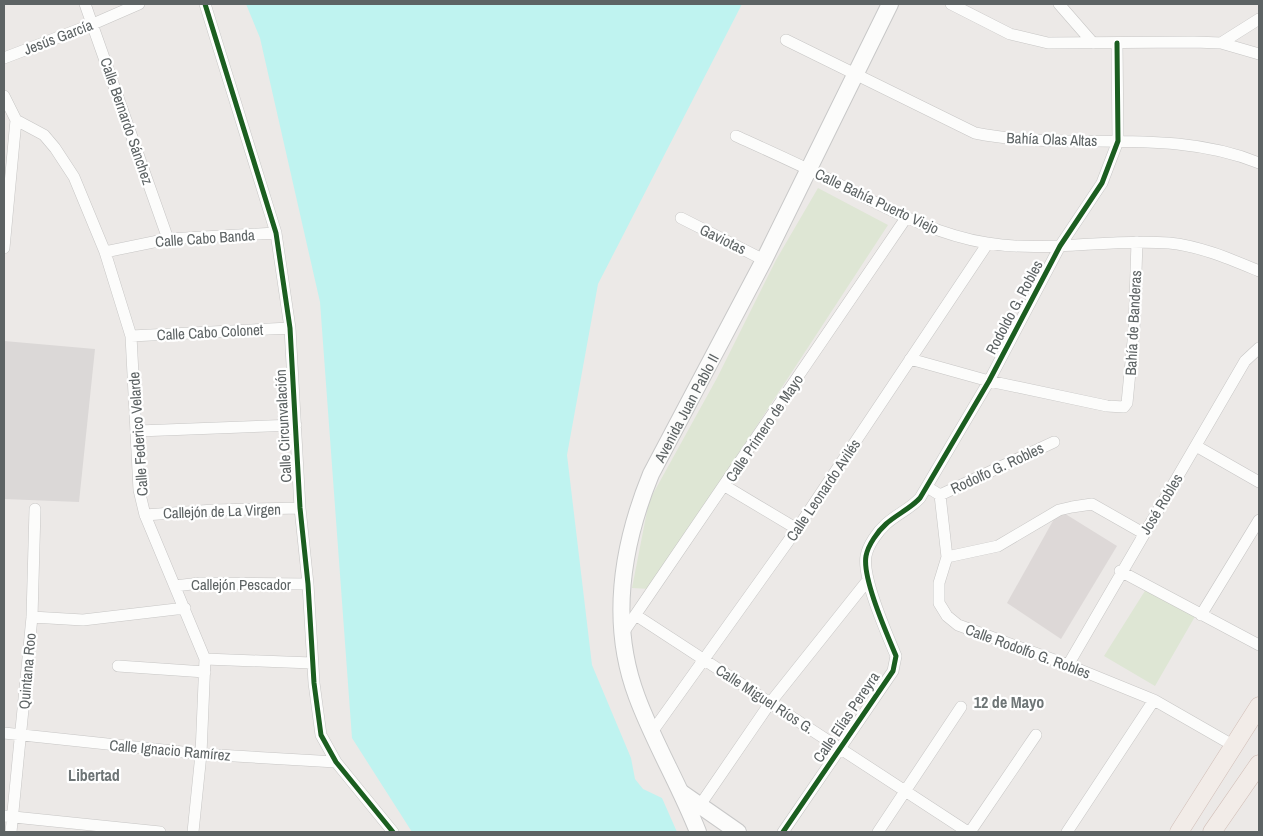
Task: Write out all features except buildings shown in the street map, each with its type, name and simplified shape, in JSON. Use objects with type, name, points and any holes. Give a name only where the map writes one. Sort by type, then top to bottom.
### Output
[{"type":"main road","name":"Avenida Juan Pablo II","points":[[696,818],[680,792],[652,732],[628,670],[621,636],[624,579],[637,510],[651,474],[764,260],[890,4]]},
{"type":"main road","points":[[1180,832],[1236,747],[1259,706]]},
{"type":"main road","points":[[1212,832],[1259,764]]},
{"type":"main road","points":[[696,818],[738,832]]},
{"type":"street","name":"Calle Bernardo Sánchez","points":[[85,4],[168,239]]},
{"type":"street","name":"Jesús García","points":[[4,58],[140,4]]},
{"type":"street","name":"Calle Circunvalación","points":[[206,4],[276,234],[290,328],[300,508],[308,584],[312,663],[321,735],[336,762],[394,832]]},
{"type":"street","points":[[951,4],[1010,34],[1029,40],[1048,43],[1221,43],[1259,54]]},
{"type":"street","points":[[1059,4],[1093,43]]},
{"type":"street","points":[[1221,43],[1259,19]]},
{"type":"street","name":"Bahía Olas Altas","points":[[786,40],[855,76],[975,133],[1003,139],[1032,141],[1150,142],[1212,149],[1259,163]]},
{"type":"street","name":"Rodoldo G. Robles","points":[[868,580],[866,556],[872,541],[886,524],[911,508],[920,498],[989,381],[1060,246],[1102,183],[1118,141],[1117,43]]},
{"type":"street","points":[[4,96],[16,120],[4,248]]},
{"type":"street","name":"Calle Federico Velarde","points":[[16,120],[44,135],[56,148],[74,177],[105,252],[131,336],[138,431],[139,490],[145,515],[205,659],[201,754],[193,832]]},
{"type":"street","name":"Calle Bahía Puerto Viejo","points":[[736,136],[808,169],[906,218],[935,230],[988,243],[1032,247],[1094,243],[1170,243],[1203,249],[1259,270]]},
{"type":"street","name":"Gaviotas","points":[[681,218],[764,260]]},
{"type":"street","name":"Calle Primero de Mayo","points":[[621,636],[637,616],[906,218]]},
{"type":"street","name":"Calle Cabo Banda","points":[[105,252],[168,239],[276,234]]},
{"type":"street","name":"Bahía de Banderas","points":[[989,381],[1107,406],[1121,408],[1127,403],[1134,331],[1137,242]]},
{"type":"street","name":"Calle Leonardo Avilés","points":[[652,732],[797,529],[988,243]]},
{"type":"street","name":"Calle Cabo Colonet","points":[[131,336],[290,328]]},
{"type":"street","name":"José Robles","points":[[1068,665],[1120,572],[1245,362],[1259,348]]},
{"type":"street","points":[[910,359],[989,381]]},
{"type":"street","points":[[138,431],[296,425]]},
{"type":"street","name":"Rodolfo G. Robles","points":[[940,495],[1054,442]]},
{"type":"street","points":[[1196,446],[1259,482]]},
{"type":"street","points":[[725,486],[797,529]]},
{"type":"street","points":[[927,487],[940,495]]},
{"type":"street","name":"Calle Rodolfo G. Robles","points":[[940,495],[947,557],[939,583],[939,602],[947,616],[958,625],[1068,665],[1154,700],[1236,747]]},
{"type":"street","points":[[947,557],[998,546],[1058,510],[1092,504],[1143,533]]},
{"type":"street","name":"Callejón de La Virgen","points":[[145,515],[204,510],[300,508]]},
{"type":"street","name":"Quintana Roo","points":[[11,832],[8,816],[21,735],[32,617],[35,509]]},
{"type":"street","points":[[1201,615],[1259,520]]},
{"type":"street","points":[[1120,572],[1259,645]]},
{"type":"street","points":[[696,818],[770,703],[868,580]]},
{"type":"street","name":"Calle Elías Pereyra","points":[[783,832],[892,671],[895,663],[896,656],[868,580]]},
{"type":"street","name":"Callejón Pescador","points":[[175,586],[200,583],[308,584]]},
{"type":"street","points":[[32,617],[83,620],[185,608]]},
{"type":"street","name":"Calle Miguel Ríos G.","points":[[637,616],[969,832]]},
{"type":"street","points":[[205,659],[312,663]]},
{"type":"street","points":[[118,666],[205,672]]},
{"type":"street","points":[[1067,832],[1154,700]]},
{"type":"street","points":[[878,832],[961,707]]},
{"type":"street","name":"Calle Ignacio Ramírez","points":[[4,734],[201,754],[336,762]]},
{"type":"street","points":[[969,832],[1036,735]]},
{"type":"street","points":[[8,816],[160,832]]},
{"type":"shaded area","points":[[4,341],[95,349],[79,502],[4,499]]},
{"type":"shaded area","points":[[1059,510],[1117,546],[1061,639],[1007,603]]},
{"type":"green space","points":[[818,188],[888,225],[650,589],[632,588],[649,501],[717,378],[776,260]]},
{"type":"green space","points":[[1148,586],[1197,613],[1155,686],[1104,656]]},
{"type":"water","points":[[246,4],[742,4],[598,284],[567,455],[592,665],[631,758],[635,779],[643,789],[662,798],[677,832],[412,832],[352,738],[320,302],[260,38]]},
{"type":"cycle path","points":[[205,4],[276,233],[290,328],[300,508],[308,584],[314,683],[321,735],[336,762],[393,832]]},
{"type":"cycle path","points":[[783,832],[893,671],[896,656],[876,606],[868,578],[866,556],[869,547],[874,538],[890,520],[920,498],[989,381],[1060,246],[1102,183],[1118,141],[1117,43]]},
{"type":"district","name":"12 de Mayo","points":[[1009,702]]},
{"type":"district","name":"Libertad","points":[[94,775]]}]
